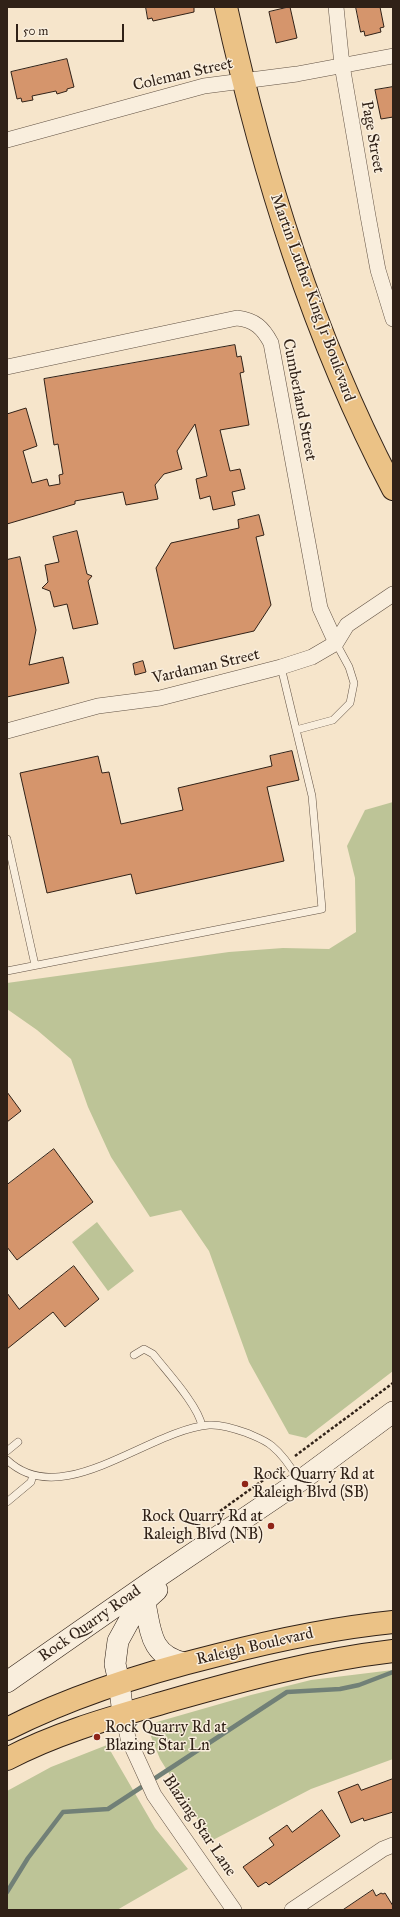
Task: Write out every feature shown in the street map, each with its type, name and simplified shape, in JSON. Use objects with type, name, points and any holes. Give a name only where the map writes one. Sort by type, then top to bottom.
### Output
[{"type":"main road","name":"Martin Luther King Jr Boulevard","points":[[226,7],[242,80],[269,179],[305,287],[354,410],[393,488]]},
{"type":"main road","name":"Rock Quarry Road","points":[[7,1682],[152,1581],[300,1481],[393,1412]]},
{"type":"main road","name":"Rock Quarry Road","points":[[123,1714],[120,1682],[128,1645],[143,1614],[144,1603],[174,1567]]},
{"type":"main road","points":[[144,1603],[156,1647],[170,1660],[184,1663]]},
{"type":"main road","name":"Raleigh Boulevard","points":[[120,1682],[184,1663],[302,1635],[347,1627],[393,1622]]},
{"type":"main road","name":"Raleigh Boulevard","points":[[123,1714],[247,1679],[292,1668],[350,1656],[393,1650]]},
{"type":"main road","points":[[7,1729],[55,1707],[120,1682]]},
{"type":"main road","points":[[7,1759],[22,1751],[95,1722],[123,1714]]},
{"type":"street","name":"Page Street","points":[[336,7],[342,66],[378,270],[390,297],[393,319]]},
{"type":"street","name":"Coleman Street","points":[[7,140],[204,86],[297,74],[393,56]]},
{"type":"street","name":"Cumberland Street","points":[[7,367],[237,318],[247,319],[258,324],[266,332],[271,343],[320,608],[336,643]]},
{"type":"street","name":"Vardaman Street","points":[[7,731],[98,706],[160,698],[281,668],[312,657],[336,643],[347,625],[393,594]]},
{"type":"street","name":"Blazing Star Lane","points":[[123,1714],[128,1738],[154,1795],[234,1910]]},
{"type":"street","points":[[292,1910],[383,1849],[393,1845]]},
{"type":"lane","points":[[296,730],[333,720],[350,703],[354,683],[349,666],[336,643]]},
{"type":"lane","points":[[7,971],[322,910],[312,796],[281,668]]},
{"type":"lane","points":[[7,839],[36,965]]},
{"type":"lane","points":[[134,1355],[144,1349],[153,1354],[195,1409],[201,1419],[202,1426]]},
{"type":"lane","points":[[7,1460],[23,1471],[33,1475],[47,1477],[85,1473],[174,1434],[211,1425],[226,1427],[257,1437],[271,1446],[281,1456],[300,1481]]},
{"type":"lane","points":[[7,1451],[18,1442]]},
{"type":"lane","points":[[7,1502],[31,1482],[33,1475]]},
{"type":"green space","points":[[393,802],[393,1371],[306,1438],[289,1434],[249,1362],[209,1251],[181,1210],[150,1217],[111,1157],[88,1107],[71,1059],[37,1030],[7,1009],[7,983],[229,952],[283,948],[329,949],[356,932],[355,878],[347,846],[365,810]]},
{"type":"green space","points":[[97,1222],[134,1271],[108,1291],[72,1242]]},
{"type":"green space","points":[[393,1670],[393,1759],[311,1789],[211,1841],[160,1759],[148,1729],[157,1722],[251,1695],[311,1680]]},
{"type":"green space","points":[[107,1745],[155,1828],[188,1869],[117,1910],[7,1910],[7,1791],[51,1767]]},
{"type":"building","points":[[146,7],[194,7],[194,12],[153,21],[152,18],[148,19]]},
{"type":"building","points":[[290,7],[297,38],[276,43],[269,12]]},
{"type":"building","points":[[356,7],[380,7],[384,27],[380,28],[381,32],[365,36],[364,31],[361,32]]},
{"type":"building","points":[[67,59],[74,87],[57,94],[56,91],[32,96],[33,100],[22,102],[21,98],[17,99],[11,72]]},
{"type":"building","points":[[393,87],[393,117],[381,119],[375,90]]},
{"type":"building","points":[[235,345],[237,357],[241,356],[244,372],[240,373],[249,425],[220,430],[230,471],[240,469],[245,489],[232,492],[235,505],[213,510],[210,496],[200,499],[196,479],[207,476],[195,424],[177,451],[182,469],[164,474],[155,485],[158,499],[126,505],[123,492],[75,501],[75,504],[7,524],[7,414],[26,408],[37,446],[23,451],[32,483],[47,479],[49,486],[60,484],[59,475],[63,474],[58,444],[54,445],[44,379]]},
{"type":"building","points":[[259,515],[264,535],[256,537],[271,605],[254,631],[174,649],[156,568],[171,543],[239,528],[238,520]]},
{"type":"building","points":[[77,531],[87,574],[92,576],[88,581],[98,624],[73,629],[67,604],[54,607],[50,591],[42,588],[48,582],[45,565],[59,562],[53,537]]},
{"type":"building","points":[[20,557],[36,630],[29,665],[63,657],[69,683],[7,697],[7,560]]},
{"type":"building","points":[[143,661],[146,672],[135,675],[133,664]]},
{"type":"building","points":[[292,751],[299,780],[267,787],[284,861],[136,894],[131,874],[47,893],[20,773],[98,756],[102,773],[109,772],[121,824],[183,810],[178,788],[272,766],[270,756]]},
{"type":"building","points":[[7,1092],[21,1111],[7,1122]]},
{"type":"building","points":[[54,1149],[93,1202],[17,1260],[7,1247],[7,1185]]},
{"type":"building","points":[[74,1266],[99,1299],[65,1327],[53,1312],[7,1349],[7,1293],[19,1309]]},
{"type":"building","points":[[393,1779],[393,1812],[364,1821],[363,1818],[351,1823],[338,1792],[358,1784],[361,1790]]},
{"type":"building","points":[[322,1810],[340,1836],[269,1885],[266,1882],[258,1887],[243,1867],[274,1845],[269,1838],[287,1825],[292,1832]]},
{"type":"building","points":[[373,1890],[376,1896],[381,1893],[385,1893],[393,1906],[393,1910],[343,1910]]},
{"type":"waterway","points":[[7,1892],[28,1858],[63,1812],[108,1809],[287,1692],[340,1689],[359,1685],[393,1672]]},
{"type":"place","name":"Rock Quarry Rd at Raleigh Blvd (SB)","points":[[245,1484]]},
{"type":"place","name":"Rock Quarry Rd at Raleigh Blvd (NB)","points":[[271,1526]]},
{"type":"place","name":"Rock Quarry Rd at Blazing Star Ln","points":[[97,1737]]}]
